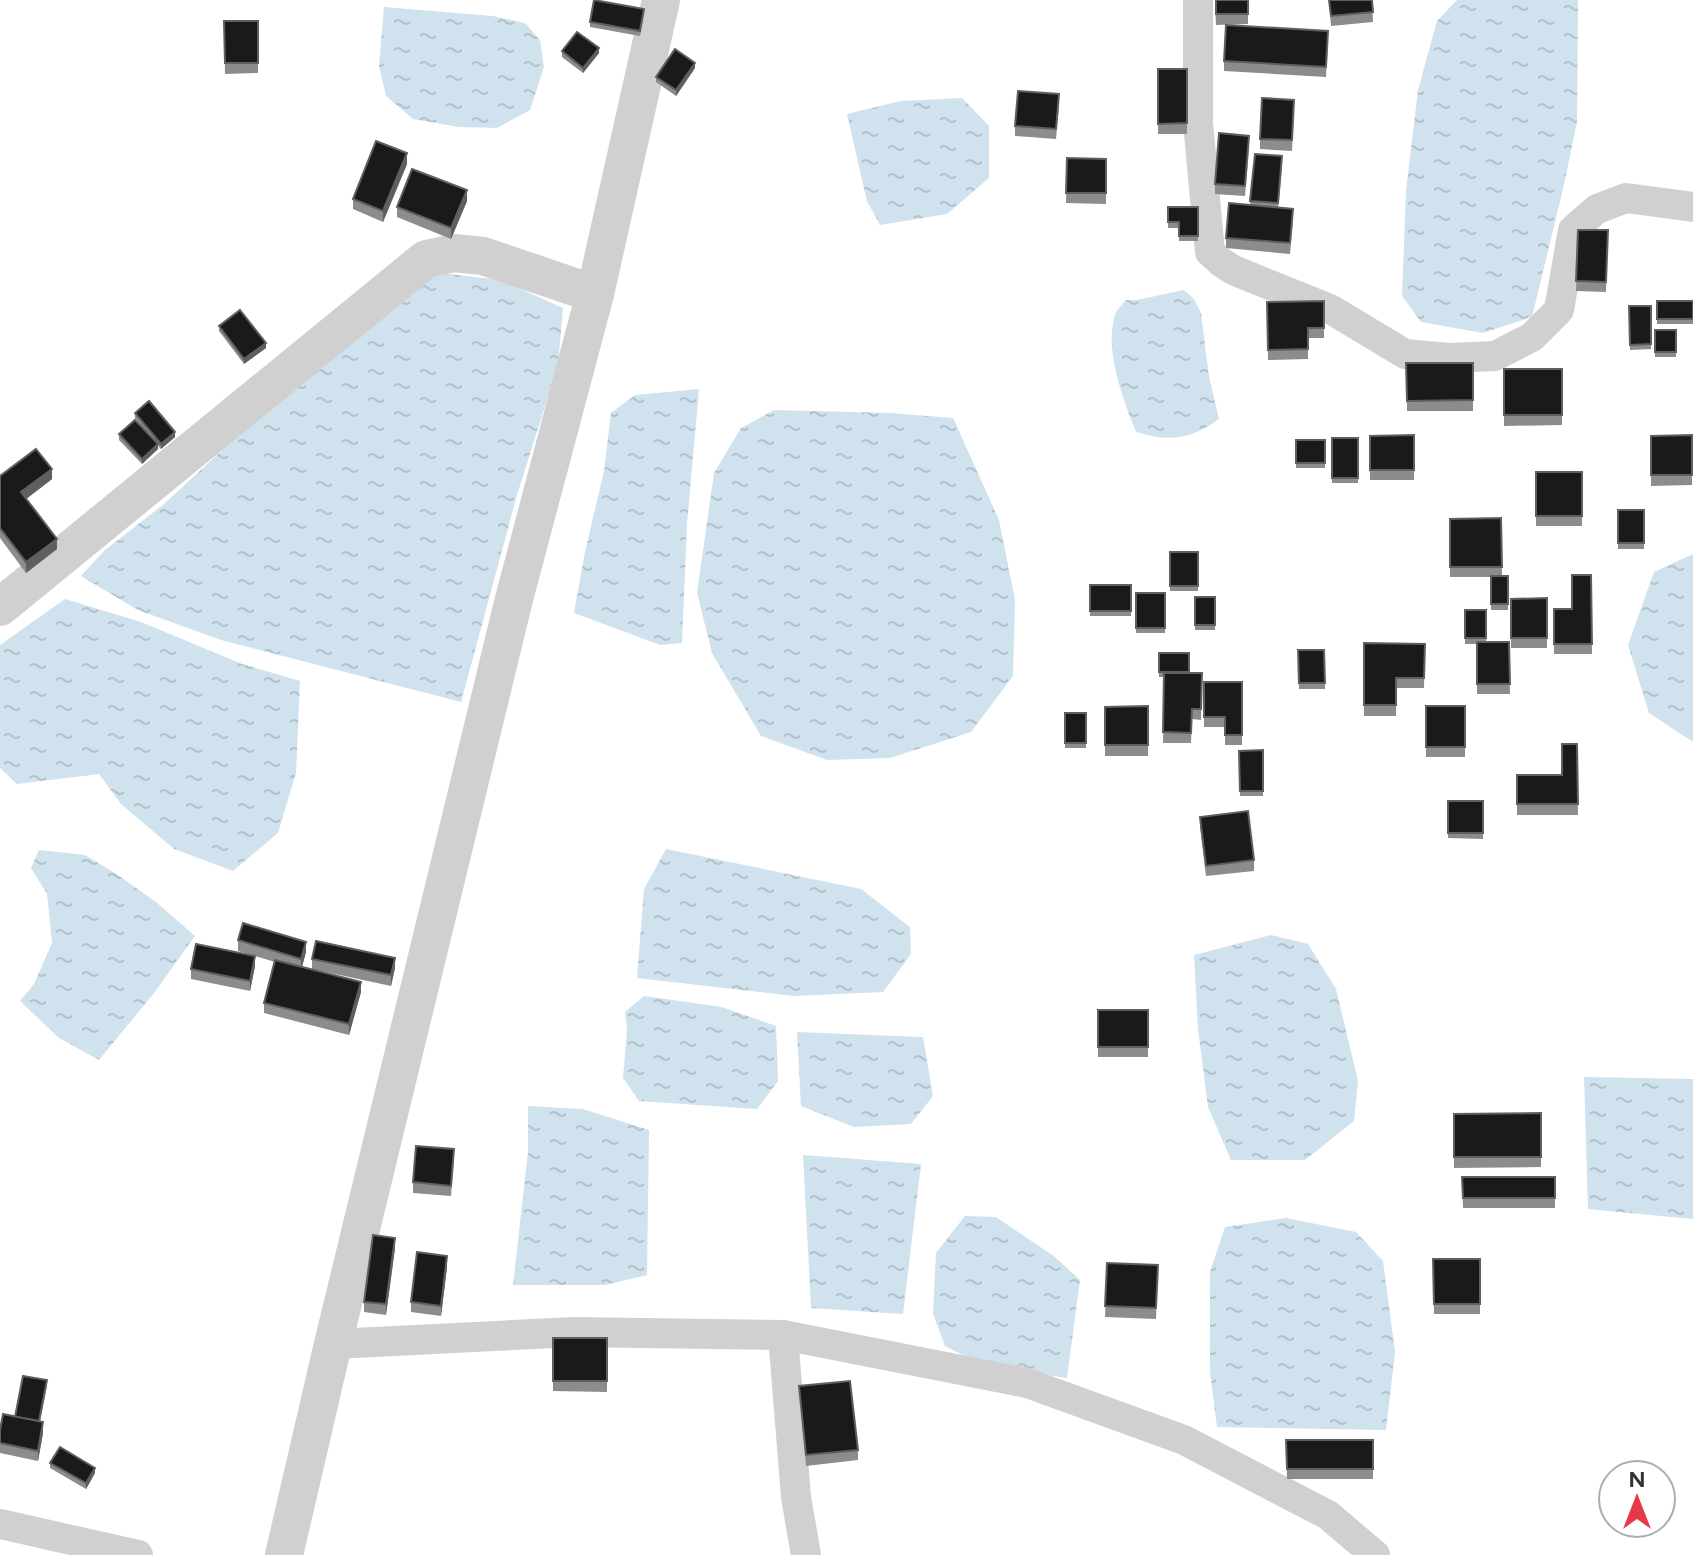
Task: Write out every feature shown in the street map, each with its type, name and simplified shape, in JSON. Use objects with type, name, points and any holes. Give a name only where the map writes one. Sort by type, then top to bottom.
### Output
[{"type":"street","points":[[284,1555],[514,599],[595,294],[661,0]]},
{"type":"street","points":[[1198,0],[1198,123],[1210,252],[1233,270],[1332,310],[1405,354],[1449,358],[1495,356],[1532,337],[1559,310],[1573,230],[1597,209],[1626,198],[1693,207]]},
{"type":"street","points":[[0,607],[426,259],[454,253],[483,256],[595,294]]},
{"type":"street","points":[[333,1344],[573,1332],[783,1335],[1027,1383],[1184,1440],[1328,1515],[1375,1555]]},
{"type":"street","points":[[783,1335],[796,1497],[806,1555]]},
{"type":"street","points":[[0,1524],[138,1555]]},
{"type":"water","points":[[1457,0],[1578,0],[1577,122],[1532,317],[1483,333],[1421,322],[1402,296],[1406,191],[1418,90],[1437,21]]},
{"type":"water","points":[[384,7],[493,16],[525,23],[540,40],[544,67],[530,110],[497,128],[459,127],[413,119],[386,96],[379,66]]},
{"type":"water","points":[[962,98],[989,126],[989,178],[947,214],[880,225],[867,201],[847,114],[901,101]]},
{"type":"water","points":[[431,272],[501,280],[563,308],[558,365],[517,495],[461,702],[221,640],[138,610],[81,576],[105,550],[164,504],[255,420]]},
{"type":"water","points":[[1184,290],[1194,299],[1201,313],[1209,377],[1219,419],[1179,437],[1136,432],[1113,359],[1115,315],[1126,300]]},
{"type":"water","points":[[699,389],[687,524],[682,643],[660,645],[574,613],[604,471],[611,413],[635,395]]},
{"type":"water","points":[[774,410],[953,418],[999,520],[1015,600],[1013,676],[971,732],[890,758],[827,760],[761,736],[712,653],[697,593],[714,473],[741,428]]},
{"type":"water","points":[[1693,554],[1693,742],[1649,713],[1628,645],[1654,572]]},
{"type":"water","points":[[65,599],[141,622],[242,664],[300,681],[296,773],[278,833],[233,871],[174,849],[121,804],[99,774],[17,784],[0,768],[0,645]]},
{"type":"water","points":[[666,849],[861,889],[910,927],[911,954],[883,992],[794,996],[637,978],[644,889]]},
{"type":"water","points":[[39,850],[85,855],[156,902],[195,936],[154,993],[99,1060],[59,1038],[20,1001],[34,984],[52,943],[47,894],[31,868]]},
{"type":"water","points":[[1271,935],[1308,944],[1336,989],[1358,1081],[1354,1121],[1305,1160],[1231,1160],[1208,1107],[1198,1029],[1194,955]]},
{"type":"water","points":[[644,996],[722,1007],[776,1026],[778,1081],[757,1109],[639,1101],[623,1078],[627,1030],[625,1012]]},
{"type":"water","points":[[797,1032],[923,1037],[933,1096],[911,1124],[854,1127],[801,1106]]},
{"type":"water","points":[[1584,1077],[1693,1079],[1693,1219],[1588,1209]]},
{"type":"water","points":[[528,1106],[583,1109],[649,1130],[647,1275],[605,1285],[513,1285],[528,1152]]},
{"type":"water","points":[[803,1155],[921,1164],[903,1314],[811,1308]]},
{"type":"water","points":[[965,1216],[996,1217],[1055,1257],[1080,1280],[1067,1378],[985,1366],[945,1346],[933,1314],[936,1253]]},
{"type":"water","points":[[1286,1218],[1356,1232],[1383,1261],[1395,1352],[1386,1430],[1217,1427],[1210,1372],[1210,1272],[1225,1227]]},
{"type":"building","points":[[594,0],[644,9],[640,31],[590,22]]},
{"type":"building","points":[[1216,0],[1248,0],[1248,14],[1216,14]]},
{"type":"building","points":[[1329,0],[1372,0],[1373,12],[1331,16]]},
{"type":"building","points":[[224,21],[258,21],[258,63],[225,63]]},
{"type":"building","points":[[1226,25],[1328,31],[1326,67],[1224,61]]},
{"type":"building","points":[[577,32],[599,48],[583,68],[562,51]]},
{"type":"building","points":[[675,49],[695,63],[676,90],[656,77]]},
{"type":"building","points":[[1158,69],[1187,69],[1187,123],[1158,124]]},
{"type":"building","points":[[1018,91],[1059,94],[1056,129],[1015,126]]},
{"type":"building","points":[[1262,98],[1294,100],[1292,140],[1260,139]]},
{"type":"building","points":[[1219,133],[1249,136],[1245,186],[1215,184]]},
{"type":"building","points":[[376,141],[407,153],[383,211],[353,199]]},
{"type":"building","points":[[1255,154],[1282,156],[1278,203],[1250,201]]},
{"type":"building","points":[[1067,158],[1106,159],[1106,193],[1066,193]]},
{"type":"building","points":[[412,169],[467,190],[451,228],[397,207]]},
{"type":"building","points":[[1229,203],[1293,209],[1290,243],[1226,238]]},
{"type":"building","points":[[1168,207],[1198,207],[1198,236],[1179,236],[1179,222],[1168,222]]},
{"type":"building","points":[[1578,230],[1608,230],[1606,282],[1576,281]]},
{"type":"building","points":[[1324,301],[1324,328],[1308,328],[1308,349],[1268,350],[1267,302]]},
{"type":"building","points":[[1657,301],[1693,301],[1693,319],[1657,319]]},
{"type":"building","points":[[1629,306],[1651,306],[1651,344],[1630,345]]},
{"type":"building","points":[[240,310],[266,343],[244,359],[219,326]]},
{"type":"building","points":[[1655,330],[1676,330],[1676,352],[1655,352]]},
{"type":"building","points":[[1406,363],[1473,363],[1473,400],[1407,401]]},
{"type":"building","points":[[1504,369],[1562,369],[1562,415],[1504,415]]},
{"type":"building","points":[[149,401],[175,432],[161,444],[135,413]]},
{"type":"building","points":[[135,420],[158,444],[142,459],[119,434]]},
{"type":"building","points":[[1414,435],[1414,470],[1370,470],[1370,436]]},
{"type":"building","points":[[1692,435],[1692,475],[1651,475],[1651,436]]},
{"type":"building","points":[[1332,438],[1358,438],[1358,478],[1332,478]]},
{"type":"building","points":[[1296,440],[1325,440],[1325,463],[1296,463]]},
{"type":"building","points":[[36,449],[52,469],[21,492],[57,539],[26,562],[0,528],[0,476]]},
{"type":"building","points":[[1536,472],[1582,472],[1582,516],[1536,516]]},
{"type":"building","points":[[1618,510],[1644,510],[1644,543],[1618,543]]},
{"type":"building","points":[[1501,518],[1502,567],[1450,567],[1450,519]]},
{"type":"building","points":[[1170,552],[1198,552],[1198,586],[1170,586]]},
{"type":"building","points":[[1572,575],[1591,575],[1592,644],[1554,644],[1554,609],[1572,609]]},
{"type":"building","points":[[1491,576],[1508,576],[1508,604],[1491,604]]},
{"type":"building","points":[[1090,585],[1131,585],[1131,611],[1090,611]]},
{"type":"building","points":[[1136,593],[1165,593],[1165,628],[1136,628]]},
{"type":"building","points":[[1195,597],[1215,597],[1215,625],[1195,625]]},
{"type":"building","points":[[1547,598],[1547,638],[1511,638],[1511,599]]},
{"type":"building","points":[[1465,610],[1486,610],[1486,638],[1465,638]]},
{"type":"building","points":[[1477,642],[1509,642],[1510,684],[1477,684]]},
{"type":"building","points":[[1364,643],[1425,644],[1424,678],[1396,678],[1396,705],[1364,705]]},
{"type":"building","points":[[1298,650],[1324,650],[1325,683],[1299,683]]},
{"type":"building","points":[[1159,653],[1189,653],[1189,672],[1159,672]]},
{"type":"building","points":[[1164,673],[1202,673],[1201,709],[1192,709],[1191,733],[1163,732]]},
{"type":"building","points":[[1204,682],[1242,682],[1242,735],[1225,735],[1225,717],[1204,717]]},
{"type":"building","points":[[1148,706],[1148,745],[1105,745],[1105,707]]},
{"type":"building","points":[[1426,706],[1465,706],[1465,747],[1426,747]]},
{"type":"building","points":[[1065,713],[1086,713],[1086,743],[1065,743]]},
{"type":"building","points":[[1562,744],[1577,744],[1578,804],[1517,804],[1517,775],[1562,775]]},
{"type":"building","points":[[1263,750],[1263,791],[1240,791],[1239,751]]},
{"type":"building","points":[[1448,801],[1483,801],[1483,833],[1448,833]]},
{"type":"building","points":[[1248,811],[1254,860],[1206,866],[1200,817]]},
{"type":"building","points":[[243,923],[306,942],[301,959],[238,940]]},
{"type":"building","points":[[316,941],[395,958],[391,975],[312,959]]},
{"type":"building","points":[[196,944],[255,956],[250,981],[191,969]]},
{"type":"building","points":[[275,960],[361,982],[349,1024],[264,1003]]},
{"type":"building","points":[[1098,1010],[1148,1010],[1148,1047],[1098,1047]]},
{"type":"building","points":[[1541,1113],[1541,1157],[1454,1157],[1454,1114]]},
{"type":"building","points":[[416,1146],[454,1149],[451,1186],[413,1182]]},
{"type":"building","points":[[1462,1177],[1555,1177],[1555,1198],[1463,1198]]},
{"type":"building","points":[[373,1235],[395,1238],[386,1304],[364,1302]]},
{"type":"building","points":[[417,1252],[447,1256],[441,1306],[411,1302]]},
{"type":"building","points":[[1433,1259],[1480,1259],[1480,1304],[1434,1304]]},
{"type":"building","points":[[1107,1263],[1158,1265],[1156,1308],[1105,1306]]},
{"type":"building","points":[[553,1338],[607,1338],[607,1381],[553,1381]]},
{"type":"building","points":[[23,1376],[47,1380],[39,1421],[15,1417]]},
{"type":"building","points":[[850,1381],[858,1450],[806,1455],[799,1386]]},
{"type":"building","points":[[3,1414],[43,1422],[38,1451],[0,1443]]},
{"type":"building","points":[[1286,1440],[1373,1440],[1373,1469],[1287,1469]]},
{"type":"building","points":[[60,1447],[95,1468],[86,1483],[50,1463]]}]
